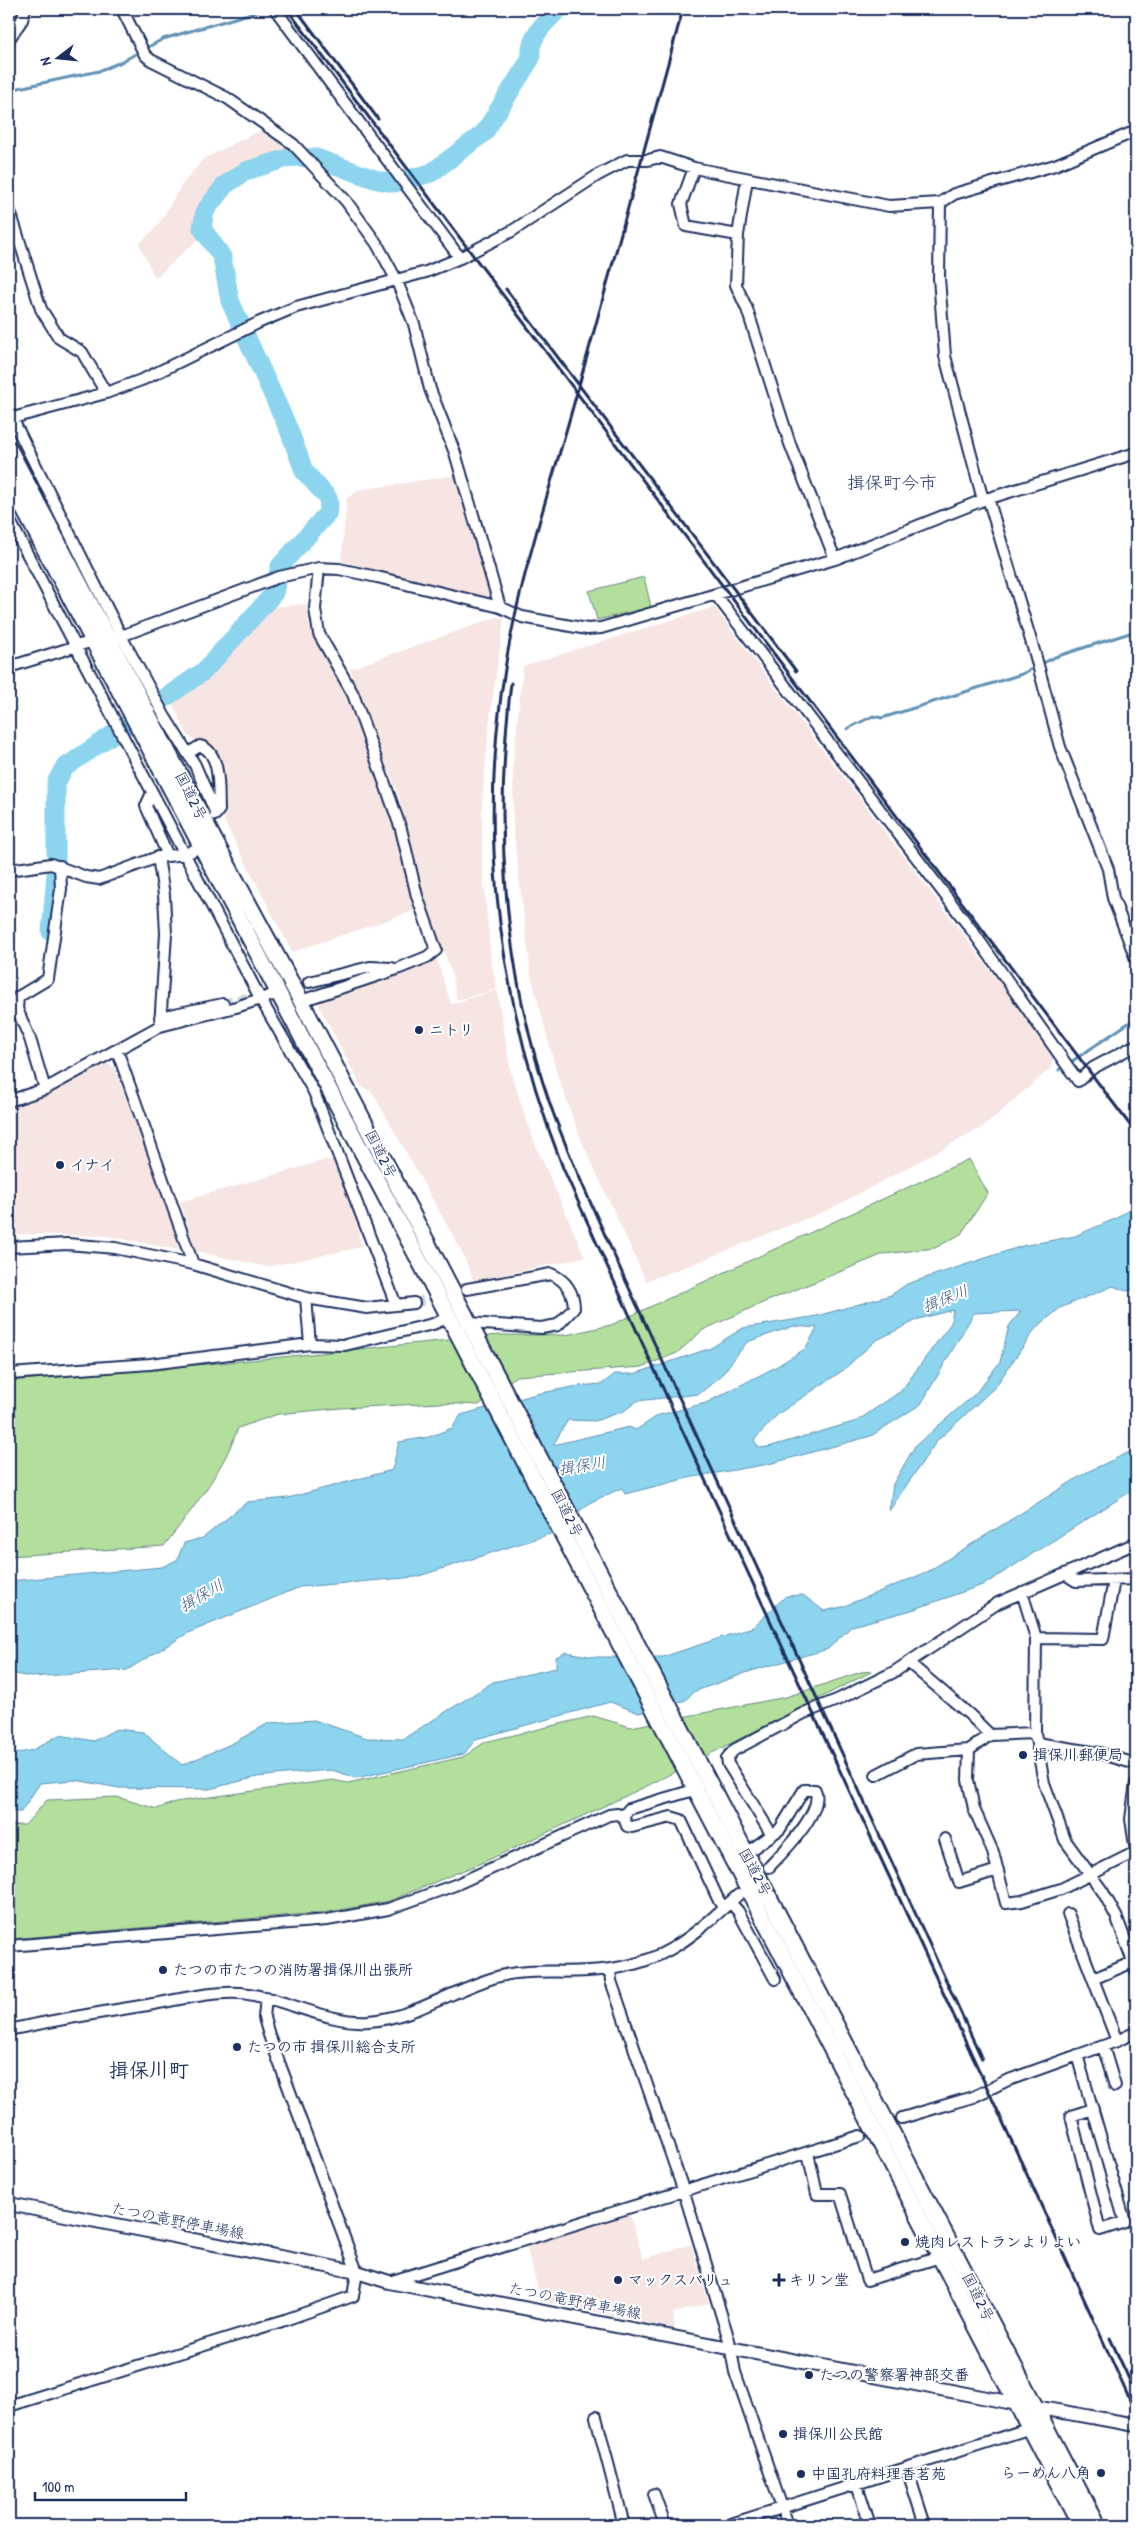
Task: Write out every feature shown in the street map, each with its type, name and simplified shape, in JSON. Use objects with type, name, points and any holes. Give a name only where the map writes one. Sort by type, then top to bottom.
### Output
[{"type":"highway","name":"国道2号","points":[[9,448],[107,638],[128,708],[200,846],[462,1343],[691,1766],[745,1854],[1097,2525]]},
{"type":"highway","name":"国道2号","points":[[9,481],[159,718],[302,1001],[469,1323],[691,1766],[694,1790],[1080,2525]]},
{"type":"main road","name":"たつの竜野停車場線","points":[[9,2204],[357,2272],[389,2282],[1018,2404],[1136,2425]]},
{"type":"street","points":[[122,9],[145,55],[151,60],[246,110],[275,130],[308,158],[346,201],[376,244],[396,279],[414,324],[430,389],[455,453],[500,607]]},
{"type":"street","points":[[275,9],[460,258]]},
{"type":"street","points":[[9,39],[22,20],[23,10]]},
{"type":"street","points":[[107,638],[10,416],[106,393],[144,378],[260,322],[296,307],[426,272],[460,258],[512,231],[598,175],[627,160],[648,160],[660,157],[694,168],[888,206],[940,203],[954,194],[1056,165],[1136,131]]},
{"type":"street","points":[[694,168],[682,204],[686,226],[738,235]]},
{"type":"street","points":[[746,179],[738,235],[736,284],[747,309],[790,444],[835,559]]},
{"type":"street","points":[[940,203],[939,288],[945,356],[986,499],[1035,654],[1060,747],[1108,869],[1113,898],[1136,959]]},
{"type":"street","points":[[9,208],[41,309],[59,338],[82,352],[106,393]]},
{"type":"street","points":[[9,667],[107,638],[279,577],[319,568],[339,569],[500,607],[522,617],[587,629],[601,628],[835,559],[986,499],[1136,453]]},
{"type":"street","points":[[9,519],[260,998],[314,1092],[396,1306]]},
{"type":"street","points":[[302,1001],[398,969],[427,957],[436,950],[417,896],[401,829],[353,694],[320,634],[315,609],[319,568]]},
{"type":"street","points":[[716,595],[971,929],[1078,1081],[1093,1068],[1136,1045]]},
{"type":"street","points":[[190,752],[200,746],[211,753],[216,775],[219,810],[211,819]]},
{"type":"street","points":[[151,795],[146,806],[163,857],[166,934],[160,1022]]},
{"type":"street","points":[[9,870],[51,864],[86,877],[99,879],[163,857],[186,854],[200,846]]},
{"type":"street","points":[[45,1089],[30,1038],[17,1009],[18,997],[48,978],[60,898],[60,866]]},
{"type":"street","points":[[309,982],[370,967],[398,969]]},
{"type":"street","points":[[160,1022],[236,1007],[278,992]]},
{"type":"street","points":[[9,1101],[45,1089],[117,1050],[160,1022],[223,1004]]},
{"type":"street","points":[[1123,1052],[1136,1036]]},
{"type":"street","points":[[117,1050],[193,1264]]},
{"type":"street","points":[[9,1247],[67,1244],[115,1248],[193,1264],[306,1298],[367,1308],[414,1303]]},
{"type":"street","points":[[467,1289],[551,1274],[568,1286],[574,1299],[574,1308],[558,1325],[541,1328],[469,1323]]},
{"type":"street","points":[[306,1298],[310,1344]]},
{"type":"street","points":[[9,1374],[150,1364],[310,1344],[345,1345],[433,1324],[449,1317]]},
{"type":"street","points":[[772,1835],[728,1764],[727,1758],[734,1750],[804,1713],[876,1681],[998,1603],[1136,1543]]},
{"type":"street","points":[[1065,1574],[1076,1581],[1136,1579]]},
{"type":"street","points":[[1036,1638],[1103,1639],[1114,1580]]},
{"type":"street","points":[[1022,1592],[1036,1638],[1036,1738],[1044,1783],[1065,1840],[1091,1874],[1116,1918],[1135,1966],[1093,1979]]},
{"type":"street","points":[[908,1662],[970,1715],[990,1735]]},
{"type":"street","points":[[876,1775],[916,1754],[969,1750],[990,1735],[1036,1738],[1136,1764]]},
{"type":"street","points":[[969,1750],[968,1780],[974,1809],[993,1852],[1006,1903],[1022,1901],[1061,1889],[1136,1852],[1131,1819],[1136,1782]]},
{"type":"street","points":[[623,1816],[629,1808],[694,1790]]},
{"type":"street","points":[[745,1854],[780,1829],[804,1790],[815,1790],[817,1803],[799,1834],[769,1867]]},
{"type":"street","points":[[9,1946],[327,1920],[388,1909],[455,1885],[608,1815],[617,1814],[623,1816],[627,1826],[632,1827],[670,1817],[681,1820],[719,1901],[738,1912],[775,1979]]},
{"type":"street","points":[[945,1839],[959,1882],[998,1870]]},
{"type":"street","points":[[9,2030],[62,2018],[181,1998],[240,1993],[266,1997],[328,2015],[368,2021],[403,2014],[478,1982],[502,1976],[540,1971],[610,1969],[650,1960],[672,1950],[738,1895]]},
{"type":"street","points":[[1068,1914],[1117,2041]]},
{"type":"street","points":[[610,1969],[614,1990],[684,2192],[731,2348],[735,2372],[788,2525]]},
{"type":"street","points":[[9,2406],[282,2321],[353,2296],[357,2272],[269,2035],[264,2018],[266,1997]]},
{"type":"street","points":[[902,2118],[973,2097],[1006,2081],[1117,2041],[1136,2032]]},
{"type":"street","points":[[1103,2046],[1115,2086]]},
{"type":"street","points":[[1077,2055],[1093,2109],[1125,2222],[1100,2230],[1071,2116],[1093,2109]]},
{"type":"street","points":[[389,2282],[808,2154],[860,2136]]},
{"type":"street","points":[[808,2154],[817,2194],[840,2194],[866,2280],[940,2257]]},
{"type":"street","points":[[596,2417],[624,2525]]},
{"type":"street","points":[[728,2525],[1044,2424]]},
{"type":"street","points":[[908,2468],[925,2525]]},
{"type":"street","points":[[858,2485],[870,2525]]},
{"type":"street","points":[[654,2494],[665,2525]]},
{"type":"shaded area","points":[[267,127],[298,154],[258,161],[221,182],[207,198],[199,215],[198,226],[203,235],[155,278],[139,244],[157,227],[181,186],[203,159]]},
{"type":"shaded area","points":[[456,475],[493,592],[485,598],[341,561],[347,498],[360,490]]},
{"type":"shaded area","points":[[307,604],[310,627],[350,699],[402,850],[417,910],[292,952],[224,821],[227,797],[216,750],[188,736],[173,705],[241,641],[267,607]]},
{"type":"shaded area","points":[[714,607],[1054,1054],[1051,1068],[983,1127],[830,1209],[646,1281],[582,1142],[557,1074],[531,975],[513,829],[513,764],[523,666]]},
{"type":"shaded area","points":[[497,617],[504,619],[490,717],[482,801],[482,862],[491,960],[497,989],[457,1000],[451,971],[423,894],[399,797],[350,669]]},
{"type":"shaded area","points":[[436,957],[451,1004],[497,990],[511,1073],[531,1134],[585,1257],[474,1281],[461,1250],[373,1093],[361,1086],[320,1008],[318,1000]]},
{"type":"shaded area","points":[[106,1063],[114,1067],[181,1243],[179,1250],[107,1236],[9,1234],[9,1107],[49,1092]]},
{"type":"shaded area","points":[[333,1158],[355,1218],[362,1247],[267,1267],[196,1251],[180,1202]]},
{"type":"shaded area","name":"マックスバリュ","points":[[629,2212],[643,2259],[691,2244],[709,2303],[673,2313],[675,2329],[541,2300],[525,2242]]},
{"type":"green space","points":[[644,577],[651,607],[597,620],[589,591]]},
{"type":"green space","points":[[969,1159],[988,1193],[961,1234],[935,1248],[884,1254],[760,1304],[703,1330],[677,1353],[642,1367],[516,1376],[479,1405],[441,1403],[341,1408],[278,1414],[238,1428],[215,1475],[164,1546],[9,1556],[9,1381],[242,1361],[498,1335],[566,1335],[611,1325]]},
{"type":"green space","points":[[873,1671],[647,1786],[486,1861],[389,1901],[329,1912],[9,1939],[9,1825],[25,1825],[47,1800],[117,1797],[157,1809],[175,1802],[332,1780],[348,1783],[463,1757],[485,1742],[593,1716],[631,1727],[786,1697],[861,1672]]},
{"type":"water","name":"揖保川","points":[[1136,1203],[1136,1289],[1126,1291],[1113,1286],[1060,1308],[1036,1328],[995,1387],[936,1442],[889,1511],[893,1484],[915,1446],[975,1394],[1000,1362],[1009,1326],[1021,1311],[974,1313],[921,1404],[871,1436],[769,1464],[688,1478],[625,1494],[622,1488],[591,1502],[550,1534],[416,1577],[300,1587],[188,1633],[127,1670],[31,1677],[9,1673],[9,1581],[162,1567],[177,1560],[184,1543],[203,1538],[247,1502],[288,1498],[392,1470],[399,1442],[429,1437],[452,1428],[461,1415],[536,1394],[578,1386],[602,1384],[615,1374],[634,1374],[711,1348],[743,1328],[817,1316],[891,1295],[907,1284],[1022,1246],[1075,1236],[1117,1218]],"holes":[[[953,1310],[951,1323],[901,1391],[857,1421],[759,1448],[754,1440],[778,1414],[842,1371],[875,1341],[919,1319]],[[794,1326],[817,1328],[805,1349],[774,1368],[706,1403],[659,1415],[636,1430],[629,1427],[553,1445],[568,1420],[595,1421],[624,1411],[637,1401],[699,1394],[720,1377],[747,1342]]]},
{"type":"water","points":[[1136,1449],[1136,1488],[985,1584],[912,1610],[852,1626],[828,1649],[751,1671],[693,1692],[686,1700],[639,1713],[610,1702],[476,1739],[464,1754],[356,1778],[332,1770],[257,1777],[209,1789],[119,1788],[75,1780],[40,1783],[21,1812],[9,1812],[9,1755],[33,1750],[59,1735],[94,1741],[116,1729],[143,1732],[182,1765],[231,1744],[269,1723],[314,1720],[367,1738],[403,1739],[493,1682],[556,1668],[556,1657],[566,1652],[595,1657],[663,1657],[753,1627],[786,1596],[803,1595],[824,1611],[842,1607],[927,1572],[1087,1472]]},
{"type":"waterway","points":[[9,90],[99,71],[121,62],[163,39],[266,9]]},
{"type":"waterway","points":[[51,932],[56,874],[56,783],[64,768],[204,671],[274,593],[280,566],[327,514],[329,505],[328,498],[304,471],[289,430],[230,301],[222,257],[202,228],[205,211],[225,185],[246,171],[291,157],[316,158],[377,180],[394,183],[431,173],[484,133],[531,58],[532,44],[535,37],[548,19],[559,9]]},
{"type":"waterway","points":[[9,22],[14,20]]},
{"type":"waterway","points":[[847,729],[873,716],[882,718],[1022,674],[1055,657],[1136,631]]},
{"type":"waterway","points":[[1059,1070],[1136,1018]]},
{"type":"tunnel","points":[[151,795],[190,752]]},
{"type":"tunnel","points":[[223,1004],[309,982]]},
{"type":"tunnel","points":[[414,1303],[467,1289]]},
{"type":"railway","points":[[287,9],[1136,1133]]},
{"type":"railway","points":[[296,9],[378,119]]},
{"type":"railway","points":[[683,9],[576,396],[536,533],[515,616],[502,687],[495,757],[493,827],[497,896],[506,964],[520,1033],[539,1100],[563,1168],[1136,2414]]},
{"type":"railway","points":[[506,289],[796,671]]},
{"type":"railway","points":[[511,683],[503,790],[507,897],[522,1003],[551,1107],[577,1172],[624,1277],[982,2059]]},
{"type":"railway","points":[[1110,2338],[1136,2394]]},
{"type":"place","name":"ニトリ","points":[[419,1030]]},
{"type":"place","name":"イナイ","points":[[60,1165]]},
{"type":"place","name":"揖保川郵便局","points":[[1023,1755]]},
{"type":"place","name":"たつの市たつの消防署揖保川出張所","points":[[163,1970]]},
{"type":"place","name":"たつの市 揖保川総合支所","points":[[237,2047]]},
{"type":"place","name":"焼肉レストランよりよい","points":[[905,2242]]},
{"type":"place","name":"マックスバリュ","points":[[618,2280]]},
{"type":"place","name":"キリン堂","points":[[779,2280]]},
{"type":"place","name":"たつの警察署神部交番","points":[[809,2375]]},
{"type":"place","name":"揖保川公民館","points":[[783,2434]]},
{"type":"place","name":"らーめん八角","points":[[1101,2473]]},
{"type":"place","name":"中国孔府料理香茗苑","points":[[801,2474]]},
{"type":"district","name":"揖保町今市","points":[[892,483]]},
{"type":"district","name":"揖保川町","points":[[149,2070]]}]
